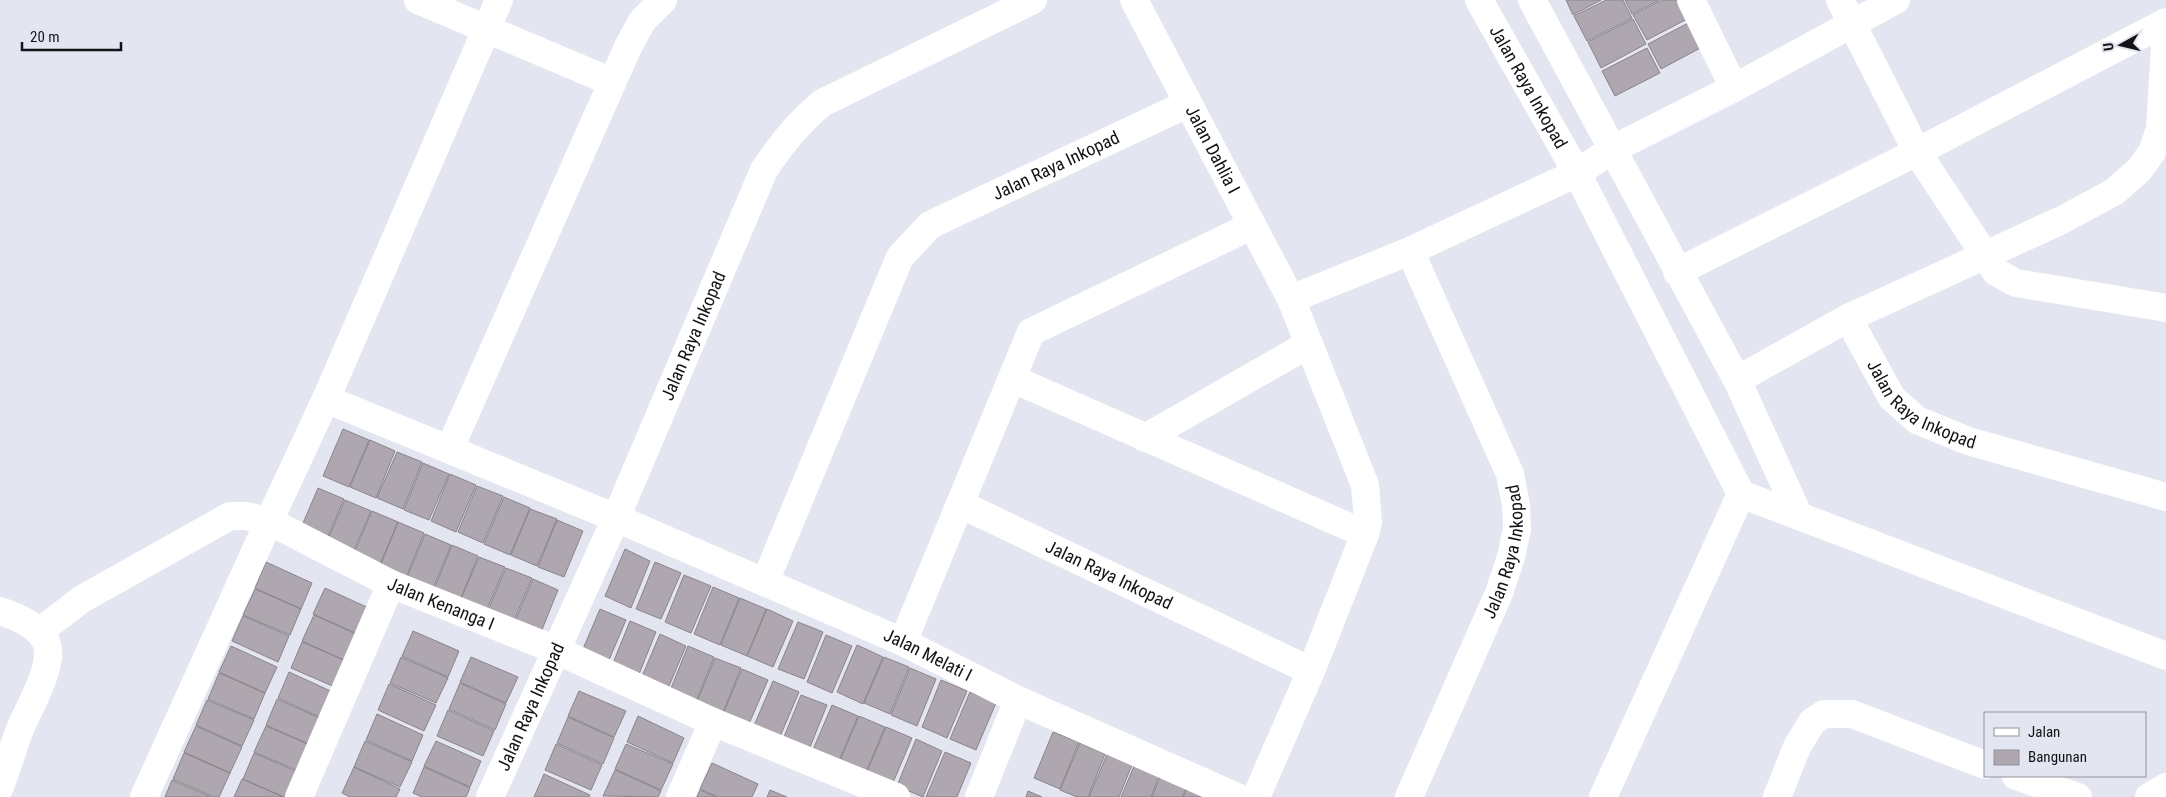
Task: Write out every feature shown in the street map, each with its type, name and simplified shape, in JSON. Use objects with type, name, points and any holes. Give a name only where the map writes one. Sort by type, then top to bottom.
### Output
[{"type":"street","points":[[418,0],[485,30],[612,82]]},
{"type":"street","points":[[144,797],[326,399],[499,0]]},
{"type":"street","points":[[450,448],[612,82],[642,21],[663,0]]},
{"type":"street","name":"Jalan Raya Inkopad","points":[[490,797],[616,518],[764,170],[781,143],[801,121],[822,103],[1033,0]]},
{"type":"street","name":"Jalan Dahlia I","points":[[1134,0],[1291,300]]},
{"type":"street","name":"Jalan Raya Inkopad","points":[[1480,0],[1577,173],[1741,494]]},
{"type":"street","points":[[1532,0],[1677,272],[1737,380],[1798,516]]},
{"type":"street","points":[[1691,0],[1734,88]]},
{"type":"street","points":[[1256,797],[1311,670],[1365,534],[1368,522],[1365,485],[1291,300],[1410,251],[1577,173],[1613,149],[1734,88],[1846,11],[1896,0]]},
{"type":"street","points":[[1846,11],[1917,152],[1996,272],[2016,283],[2166,308]]},
{"type":"street","points":[[1677,272],[1917,152],[2166,22]]},
{"type":"street","points":[[1737,380],[1848,318],[2062,220],[2114,192],[2138,170],[2152,152],[2160,129],[2166,28]]},
{"type":"street","name":"Jalan Raya Inkopad","points":[[765,582],[900,257],[916,238],[930,225],[1187,104]]},
{"type":"street","points":[[903,642],[1031,332],[1251,226]]},
{"type":"street","name":"Jalan Raya Inkopad","points":[[1409,797],[1499,593],[1511,557],[1516,529],[1516,505],[1510,474],[1410,251]]},
{"type":"street","name":"Jalan Raya Inkopad","points":[[1848,318],[1892,398],[1917,420],[1968,441],[2166,497]]},
{"type":"street","points":[[1146,438],[1310,344]]},
{"type":"street","points":[[1013,379],[1365,534]]},
{"type":"street","name":"Jalan Melati I","points":[[326,399],[450,448],[903,642],[1018,700],[1238,797]]},
{"type":"street","points":[[1603,797],[1741,494],[2166,656]]},
{"type":"street","name":"Jalan Raya Inkopad","points":[[960,504],[1311,670]]},
{"type":"street","name":"Jalan Kenanga I","points":[[39,632],[82,599],[230,516],[245,516],[269,521],[391,584],[556,650],[713,722],[839,786],[896,797]]},
{"type":"street","points":[[299,797],[391,584]]},
{"type":"street","points":[[0,612],[14,616],[39,632],[48,650],[46,668],[10,733],[0,787]]},
{"type":"street","points":[[979,797],[1018,700]]},
{"type":"street","points":[[1777,797],[1797,747],[1812,722],[1824,714],[1852,714],[1984,765]]},
{"type":"street","points":[[680,797],[713,722]]},
{"type":"street","points":[[2019,777],[2078,797]]},
{"type":"street","points":[[2149,797],[2166,787]]},
{"type":"building","points":[[1566,0],[1601,0],[1573,15]]},
{"type":"building","points":[[1606,0],[1623,0],[1632,18],[1587,41],[1574,16]]},
{"type":"building","points":[[1625,0],[1659,0],[1632,14]]},
{"type":"building","points":[[1662,0],[1683,0],[1691,17],[1647,40],[1633,15]]},
{"type":"building","points":[[1633,19],[1646,44],[1601,68],[1588,42]]},
{"type":"building","points":[[1692,21],[1706,45],[1661,69],[1648,44]]},
{"type":"building","points":[[1647,48],[1660,73],[1615,96],[1602,71]]},
{"type":"building","points":[[343,429],[369,440],[349,487],[323,476]]},
{"type":"building","points":[[370,440],[395,451],[376,498],[350,487]]},
{"type":"building","points":[[397,452],[422,462],[403,509],[377,498]]},
{"type":"building","points":[[423,463],[449,474],[429,520],[404,510]]},
{"type":"building","points":[[450,474],[476,485],[456,532],[431,521]]},
{"type":"building","points":[[477,486],[503,496],[483,543],[458,532]]},
{"type":"building","points":[[318,488],[344,499],[324,546],[298,535]]},
{"type":"building","points":[[504,497],[530,508],[510,555],[484,544]]},
{"type":"building","points":[[345,500],[371,511],[351,557],[325,546]]},
{"type":"building","points":[[530,509],[557,519],[537,566],[511,555]]},
{"type":"building","points":[[372,511],[398,522],[378,569],[352,558]]},
{"type":"building","points":[[557,520],[583,531],[564,577],[538,567]]},
{"type":"building","points":[[398,522],[424,533],[405,580],[379,569]]},
{"type":"building","points":[[425,534],[451,545],[432,591],[406,580]]},
{"type":"building","points":[[452,545],[478,556],[459,603],[433,592]]},
{"type":"building","points":[[625,549],[650,561],[631,608],[605,596]]},
{"type":"building","points":[[479,557],[505,567],[485,614],[459,603]]},
{"type":"building","points":[[266,562],[312,583],[301,609],[255,588]]},
{"type":"building","points":[[655,562],[681,573],[661,619],[636,609]]},
{"type":"building","points":[[506,568],[532,578],[512,625],[486,615]]},
{"type":"building","points":[[684,575],[711,586],[691,633],[665,622]]},
{"type":"building","points":[[533,579],[558,590],[539,637],[513,626]]},
{"type":"building","points":[[713,587],[739,598],[720,645],[694,634]]},
{"type":"building","points":[[325,588],[371,609],[360,635],[313,614]]},
{"type":"building","points":[[255,589],[301,609],[290,635],[243,615]]},
{"type":"building","points":[[740,598],[766,609],[747,656],[721,645]]},
{"type":"building","points":[[600,609],[626,620],[606,667],[580,656]]},
{"type":"building","points":[[767,609],[793,621],[773,667],[747,656]]},
{"type":"building","points":[[314,615],[360,636],[348,662],[302,641]]},
{"type":"building","points":[[243,616],[289,636],[278,662],[232,641]]},
{"type":"building","points":[[630,621],[656,632],[637,679],[611,668]]},
{"type":"building","points":[[798,622],[823,632],[804,679],[778,669]]},
{"type":"building","points":[[413,631],[459,651],[448,677],[402,656]]},
{"type":"building","points":[[660,634],[686,646],[666,693],[640,681]]},
{"type":"building","points":[[826,635],[852,646],[832,693],[807,682]]},
{"type":"building","points":[[302,642],[348,662],[337,688],[291,668]]},
{"type":"building","points":[[857,645],[883,657],[863,704],[837,692]]},
{"type":"building","points":[[231,646],[277,667],[265,693],[219,672]]},
{"type":"building","points":[[688,646],[714,657],[695,704],[669,693]]},
{"type":"building","points":[[401,657],[448,678],[436,703],[390,683]]},
{"type":"building","points":[[471,657],[518,677],[506,703],[460,682]]},
{"type":"building","points":[[884,657],[909,667],[890,714],[864,703]]},
{"type":"building","points":[[715,658],[741,668],[722,715],[696,704]]},
{"type":"building","points":[[910,668],[936,679],[917,726],[891,715]]},
{"type":"building","points":[[742,669],[768,680],[748,726],[722,716]]},
{"type":"building","points":[[289,672],[335,693],[324,719],[278,698]]},
{"type":"building","points":[[219,673],[265,693],[254,719],[208,699]]},
{"type":"building","points":[[941,680],[967,691],[947,738],[922,727]]},
{"type":"building","points":[[773,681],[799,692],[779,739],[753,728]]},
{"type":"building","points":[[460,683],[506,704],[495,730],[449,709]]},
{"type":"building","points":[[389,684],[436,705],[424,731],[378,710]]},
{"type":"building","points":[[579,691],[626,711],[614,737],[568,716]]},
{"type":"building","points":[[970,692],[996,703],[976,750],[950,739]]},
{"type":"building","points":[[801,695],[827,705],[808,752],[782,742]]},
{"type":"building","points":[[277,699],[324,720],[313,746],[266,725]]},
{"type":"building","points":[[207,700],[254,720],[242,746],[196,725]]},
{"type":"building","points":[[832,705],[858,716],[838,763],[812,752]]},
{"type":"building","points":[[448,710],[494,731],[483,756],[437,736]]},
{"type":"building","points":[[377,714],[423,735],[412,761],[366,740]]},
{"type":"building","points":[[638,716],[684,738],[673,763],[627,742]]},
{"type":"building","points":[[859,716],[885,727],[865,774],[839,763]]},
{"type":"building","points":[[568,717],[614,738],[603,764],[557,743]]},
{"type":"building","points":[[196,726],[242,747],[230,773],[184,752]]},
{"type":"building","points":[[266,726],[312,746],[301,772],[254,752]]},
{"type":"building","points":[[886,727],[912,738],[892,785],[866,774]]},
{"type":"building","points":[[1053,732],[1079,742],[1060,789],[1034,778]]},
{"type":"building","points":[[916,739],[942,751],[923,797],[897,786]]},
{"type":"building","points":[[365,741],[412,762],[400,787],[354,767]]},
{"type":"building","points":[[436,741],[481,761],[470,787],[424,766]]},
{"type":"building","points":[[1080,743],[1105,754],[1088,797],[1077,797],[1060,790]]},
{"type":"building","points":[[556,744],[602,765],[591,790],[545,770]]},
{"type":"building","points":[[626,744],[673,764],[661,790],[615,769]]},
{"type":"building","points":[[945,752],[971,763],[957,797],[926,797]]},
{"type":"building","points":[[184,753],[230,773],[219,797],[214,797],[173,779]]},
{"type":"building","points":[[254,753],[300,773],[290,797],[284,797],[243,779]]},
{"type":"building","points":[[1107,754],[1132,765],[1119,797],[1089,797]]},
{"type":"building","points":[[712,763],[758,784],[752,797],[718,797],[700,789]]},
{"type":"building","points":[[1134,766],[1159,776],[1151,797],[1121,797]]},
{"type":"building","points":[[354,767],[400,789],[396,797],[350,797],[342,793]]},
{"type":"building","points":[[424,767],[470,788],[466,797],[422,797],[413,793]]},
{"type":"building","points":[[615,770],[661,791],[658,797],[603,796]]},
{"type":"building","points":[[544,774],[590,795],[589,797],[534,797]]},
{"type":"building","points":[[1160,777],[1186,788],[1183,797],[1152,797]]},
{"type":"building","points":[[242,779],[283,797],[234,797]]},
{"type":"building","points":[[172,780],[211,797],[165,797]]},
{"type":"building","points":[[1187,788],[1208,797],[1183,797]]},
{"type":"building","points":[[700,790],[716,797],[697,797]]},
{"type":"building","points":[[770,790],[787,797],[767,797]]},
{"type":"building","points":[[1028,791],[1042,797],[1026,797]]}]
